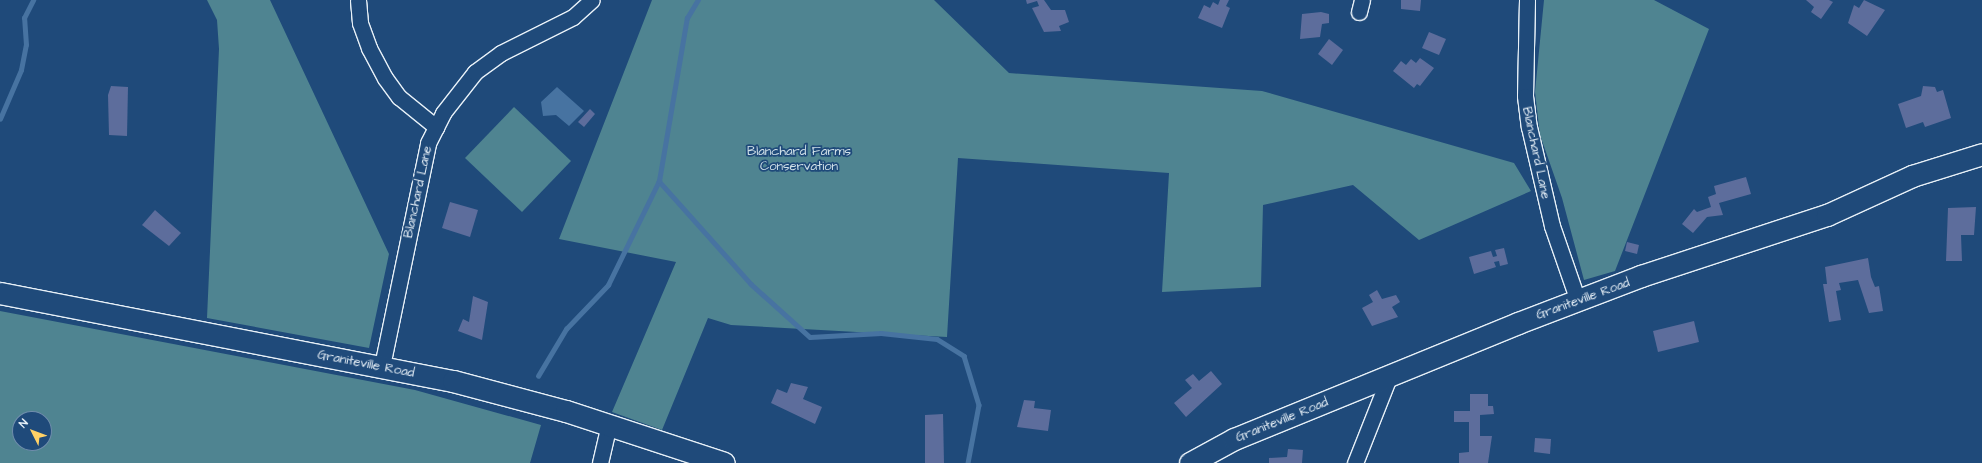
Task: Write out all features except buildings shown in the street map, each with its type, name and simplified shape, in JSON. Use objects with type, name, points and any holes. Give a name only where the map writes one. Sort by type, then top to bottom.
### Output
[{"type":"main road","name":"Graniteville Road","points":[[1190,463],[1234,439],[1578,301],[1827,215],[1912,176],[1982,154]]},
{"type":"main road","name":"Graniteville Road","points":[[0,293],[453,381],[609,425],[724,463]]},
{"type":"street","points":[[358,0],[360,23],[368,48],[385,78],[399,97],[436,127]]},
{"type":"street","name":"Blanchard Lane","points":[[382,366],[428,143],[436,127],[475,72],[501,53],[567,21],[592,0]]},
{"type":"street","name":"Blanchard Lane","points":[[1527,0],[1525,96],[1529,127],[1552,226],[1578,301]]},
{"type":"street","points":[[1355,463],[1389,377]]},
{"type":"street","points":[[600,463],[609,425]]},
{"type":"green space","points":[[207,0],[270,0],[389,254],[369,348],[207,318],[219,49],[217,20]]},
{"type":"green space","name":"Blanchard Farms Conservation","points":[[652,0],[934,0],[1009,73],[1262,91],[1514,163],[1531,191],[1419,240],[1353,185],[1263,205],[1261,287],[1162,292],[1169,173],[958,158],[947,337],[731,325],[708,318],[662,430],[612,412],[676,262],[559,239]]},
{"type":"green space","points":[[1544,0],[1654,0],[1709,29],[1615,271],[1584,280],[1562,198],[1540,135],[1535,92]]},
{"type":"green space","points":[[514,107],[571,161],[522,212],[465,158]]},
{"type":"green space","points":[[0,311],[415,390],[541,425],[530,463],[0,463]]},
{"type":"water","points":[[557,87],[584,111],[569,126],[556,115],[543,116],[541,102]]},
{"type":"waterway","points":[[0,119],[21,70],[26,45],[24,18],[33,0]]},
{"type":"waterway","points":[[538,376],[566,329],[608,285],[659,181],[687,18],[698,0]]},
{"type":"waterway","points":[[659,181],[751,284],[810,337],[881,333],[937,339],[964,356],[979,405],[968,463]]}]
